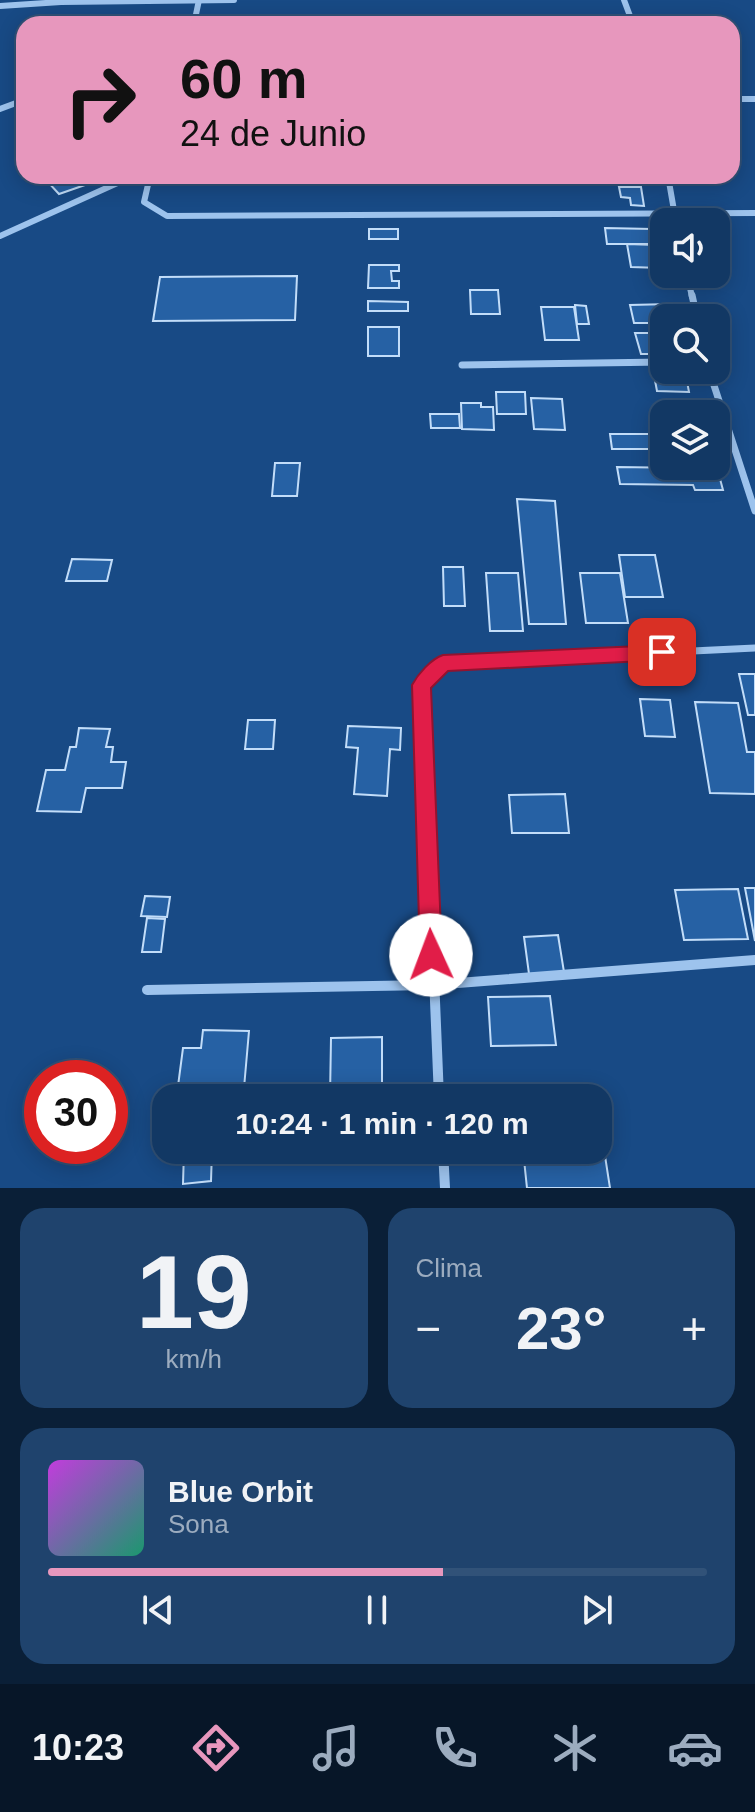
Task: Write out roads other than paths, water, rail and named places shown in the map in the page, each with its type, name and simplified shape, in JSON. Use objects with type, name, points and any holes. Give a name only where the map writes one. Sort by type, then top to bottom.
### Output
[{"type":"street","points":[[0,6],[61,2],[234,0]]},
{"type":"street","points":[[0,236],[115,184]]},
{"type":"street","points":[[148,184],[144,202],[167,216],[650,213]]},
{"type":"street","points":[[669,184],[673,208]]},
{"type":"street","points":[[730,213],[755,213]]},
{"type":"street","points":[[462,365],[650,362]]},
{"type":"street","points":[[714,384],[755,511]]},
{"type":"street","points":[[438,1084],[422,685],[443,663],[755,648]]},
{"type":"street","points":[[147,990],[432,985],[755,960]]},
{"type":"street","points":[[444,1164],[445,1188]]}]
